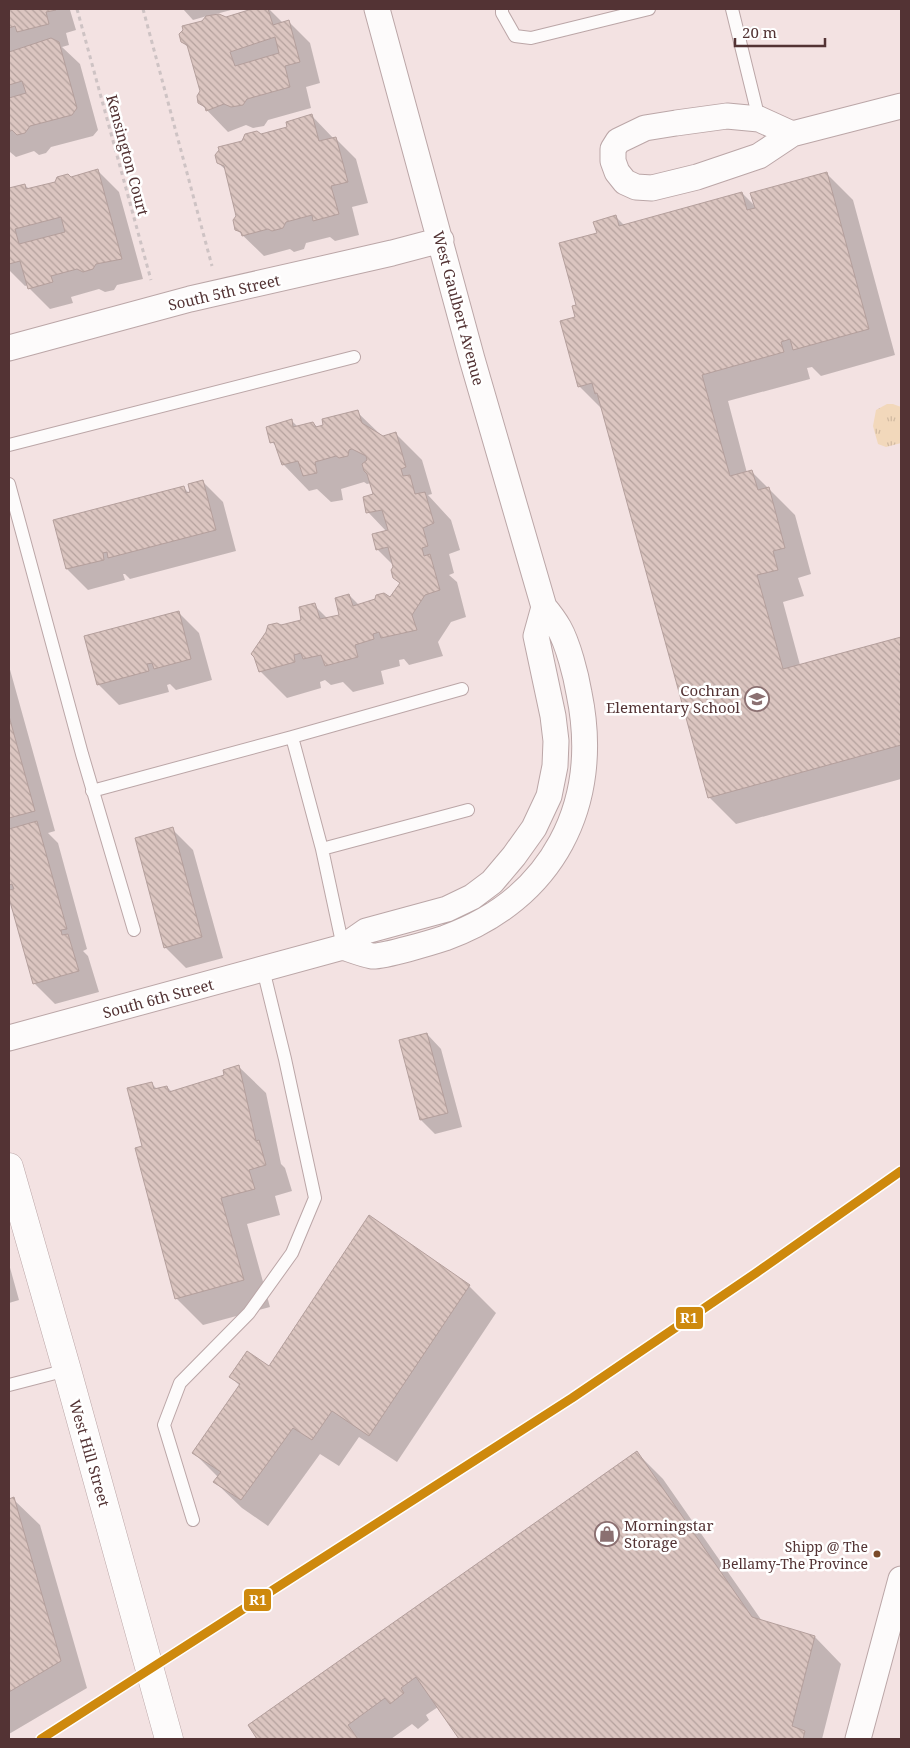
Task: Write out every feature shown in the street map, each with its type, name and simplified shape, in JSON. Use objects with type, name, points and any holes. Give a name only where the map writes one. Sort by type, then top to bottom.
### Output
[{"type":"street","name":"West Gaulbert Avenue","points":[[343,947],[374,956],[430,943],[468,929],[509,904],[542,871],[556,852],[578,804],[586,737],[584,713],[577,679],[559,628],[544,607],[470,350],[377,9]]},
{"type":"street","points":[[792,134],[759,119],[727,116],[645,128],[618,141],[613,150],[613,161],[617,172],[626,182],[636,187],[652,188],[697,177],[759,156],[792,134],[901,106]]},
{"type":"street","name":"South 5th Street","points":[[9,348],[158,307],[441,240]]},
{"type":"street","name":"South 6th Street","points":[[9,1038],[343,947]]},
{"type":"street","name":"West Hill Street","points":[[9,1167],[169,1739]]},
{"type":"street","points":[[858,1739],[901,1579]]},
{"type":"lane","points":[[502,9],[502,13],[515,36],[531,38],[649,9]]},
{"type":"lane","points":[[732,9],[759,119]]},
{"type":"lane","points":[[9,445],[354,357]]},
{"type":"lane","points":[[9,484],[92,791],[134,930]]},
{"type":"lane","points":[[92,791],[462,689]]},
{"type":"lane","points":[[292,737],[322,849],[343,947]]},
{"type":"lane","points":[[322,849],[468,810]]},
{"type":"lane","points":[[193,1520],[164,1425],[180,1383],[249,1313],[292,1253],[315,1198],[285,1059],[263,969]]},
{"type":"lane","points":[[9,1385],[67,1370]]},
{"type":"path","name":"Kensington Court","points":[[77,9],[158,307]]},
{"type":"path","points":[[143,9],[219,292]]},
{"type":"green space","points":[[887,404],[901,407],[901,443],[886,447],[878,444],[873,426],[876,410]]},
{"type":"building","points":[[9,9],[56,10],[46,12],[49,24],[17,32],[15,26],[9,28]]},
{"type":"building","points":[[252,9],[268,9],[273,25],[289,20],[300,62],[285,66],[290,87],[247,99],[243,105],[231,107],[224,104],[206,111],[205,107],[198,103],[197,96],[200,91],[187,45],[181,42],[179,34],[183,30],[182,26],[202,21],[206,16],[219,14],[226,17]],"holes":[[[275,37],[279,53],[235,66],[230,52]]]},
{"type":"building","points":[[51,38],[59,42],[77,108],[72,115],[30,126],[25,133],[17,135],[12,130],[9,132],[9,98],[26,93],[22,81],[9,85],[9,52]]},
{"type":"building","points":[[312,114],[319,141],[336,137],[348,182],[331,186],[339,214],[313,221],[312,215],[286,222],[283,228],[272,231],[268,229],[242,236],[241,232],[235,230],[233,220],[236,216],[224,166],[217,163],[215,155],[219,150],[218,147],[242,141],[245,134],[257,131],[261,134],[287,127],[286,122]]},
{"type":"building","points":[[98,169],[122,259],[96,264],[93,269],[83,272],[77,269],[51,276],[53,282],[28,289],[20,261],[9,264],[9,188],[25,184],[26,189],[55,182],[57,177],[68,174],[71,177]],"holes":[[[61,217],[65,232],[19,244],[15,229]]]},
{"type":"building","points":[[827,172],[869,329],[793,350],[790,339],[781,342],[784,352],[702,375],[730,476],[752,470],[758,490],[769,487],[785,548],[773,551],[778,570],[757,575],[783,669],[901,637],[901,745],[708,798],[597,393],[595,394],[592,383],[578,387],[560,321],[575,317],[572,306],[576,305],[559,243],[597,233],[593,222],[616,215],[619,226],[742,192],[747,210],[755,208],[750,193]]},
{"type":"building","points":[[358,410],[362,423],[383,436],[396,432],[406,467],[401,469],[403,476],[410,475],[415,494],[425,492],[434,523],[423,528],[428,546],[422,548],[424,556],[430,554],[440,590],[425,595],[412,615],[417,630],[381,638],[379,632],[373,634],[374,639],[355,645],[358,657],[325,666],[321,655],[303,659],[301,653],[294,655],[295,662],[259,672],[254,657],[251,654],[266,632],[268,625],[277,623],[281,625],[301,620],[299,607],[315,603],[320,619],[339,615],[335,598],[349,594],[353,606],[375,599],[376,595],[384,593],[390,597],[400,583],[393,578],[391,570],[393,567],[388,547],[376,550],[372,534],[388,530],[382,510],[366,513],[363,497],[373,494],[362,464],[367,460],[366,456],[352,449],[349,450],[348,456],[339,458],[336,456],[315,462],[317,473],[303,476],[298,461],[282,465],[274,442],[270,443],[266,427],[292,419],[293,427],[313,422],[316,427],[323,425],[322,419]]},
{"type":"building","points":[[203,480],[216,530],[108,558],[107,552],[103,553],[104,560],[66,569],[53,520],[184,486],[186,493],[190,492],[188,484]]},
{"type":"building","points":[[179,611],[191,659],[154,669],[152,663],[147,664],[149,671],[97,685],[84,636]]},
{"type":"building","points":[[9,716],[35,811],[9,818]]},
{"type":"building","points":[[37,821],[67,929],[61,930],[62,935],[68,934],[79,971],[33,984],[9,898],[9,890],[14,889],[12,884],[9,885],[9,829]]},
{"type":"building","points":[[173,827],[202,937],[164,948],[135,838]]},
{"type":"building","points":[[427,1033],[448,1113],[420,1120],[399,1040]]},
{"type":"building","points":[[239,1065],[256,1141],[259,1140],[266,1165],[249,1170],[255,1189],[221,1198],[244,1280],[175,1299],[135,1148],[142,1146],[127,1088],[152,1082],[154,1089],[167,1086],[169,1092],[224,1075],[223,1070]]},
{"type":"building","points":[[369,1215],[470,1285],[369,1436],[332,1411],[312,1440],[293,1428],[241,1500],[213,1482],[221,1472],[192,1453],[240,1384],[229,1377],[247,1351],[269,1366]]},
{"type":"building","name":"Morningstar Storage","points":[[637,1451],[752,1617],[815,1636],[792,1726],[805,1731],[803,1739],[459,1739],[416,1677],[401,1688],[404,1693],[390,1704],[385,1698],[348,1725],[358,1739],[257,1739],[248,1725]]},
{"type":"building","points":[[14,1497],[61,1661],[9,1692],[9,1499]]},
{"type":"transit line","name":"R1","points":[[41,1739],[572,1398],[756,1273],[901,1171]]},
{"type":"place","name":"Cochran Elementary School","points":[[757,699]]},
{"type":"place","name":"Morningstar Storage","points":[[607,1534]]},
{"type":"place","name":"Shipp @ The Bellamy-The Province","points":[[877,1554]]}]
